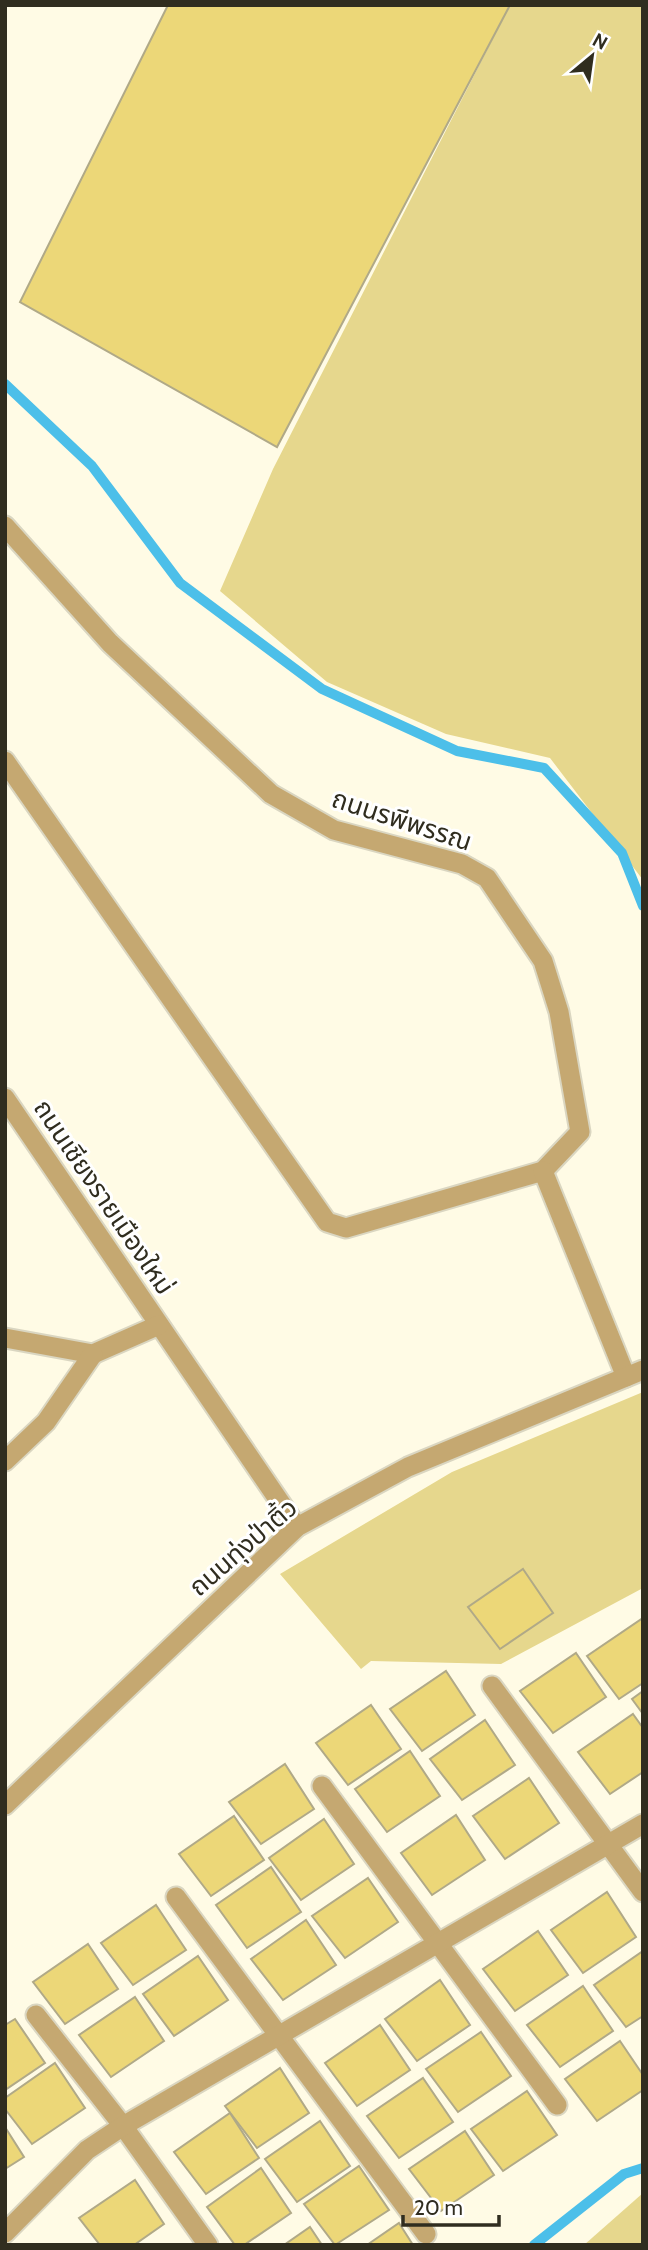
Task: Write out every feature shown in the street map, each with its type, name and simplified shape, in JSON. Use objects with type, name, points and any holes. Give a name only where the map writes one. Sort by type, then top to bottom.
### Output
[{"type":"street","name":"ถนนรพีพรรณ","points":[[5,526],[110,643],[271,794],[334,830],[462,864],[487,878],[543,961],[559,1012],[580,1132],[543,1171]]},
{"type":"street","points":[[5,761],[327,1222],[346,1228],[543,1171],[634,1373]]},
{"type":"street","name":"ถนนเชียงรายเมืองใหม่","points":[[5,1098],[297,1527]]},
{"type":"street","name":"ถนนเชียงรายเมืองใหม่","points":[[93,1354],[159,1325]]},
{"type":"street","points":[[5,1338],[93,1354],[46,1422],[5,1461]]},
{"type":"street","name":"ถนนทุ่งป่าติ้ว","points":[[5,1805],[297,1527],[408,1467],[634,1373]]},
{"type":"street","points":[[492,1686],[643,1892]]},
{"type":"street","points":[[322,1786],[557,2105]]},
{"type":"street","points":[[5,2233],[87,2150],[123,2126],[610,1846],[643,1824]]},
{"type":"street","points":[[176,1897],[281,2035],[426,2234]]},
{"type":"street","points":[[36,2015],[123,2126],[208,2245]]},
{"type":"shaded area","points":[[510,5],[643,5],[643,880],[550,758],[446,734],[327,682],[220,591],[273,469]]},
{"type":"shaded area","points":[[643,1392],[643,1588],[501,1664],[371,1661],[361,1669],[280,1574],[452,1472]]},
{"type":"shaded area","points":[[643,2193],[643,2245],[584,2245]]},
{"type":"building","points":[[168,5],[510,5],[277,447],[20,302]]},
{"type":"building","points":[[523,1569],[553,1613],[500,1649],[468,1607]]},
{"type":"building","points":[[643,1618],[643,1683],[619,1699],[587,1656]]},
{"type":"building","points":[[576,1653],[606,1697],[553,1733],[520,1691]]},
{"type":"building","points":[[446,1671],[475,1715],[422,1751],[390,1709]]},
{"type":"building","points":[[643,1691],[643,1714],[632,1699]]},
{"type":"building","points":[[371,1705],[401,1749],[348,1785],[316,1743]]},
{"type":"building","points":[[633,1714],[643,1728],[643,1772],[610,1794],[578,1752]]},
{"type":"building","points":[[485,1720],[515,1765],[462,1800],[430,1759]]},
{"type":"building","points":[[410,1751],[440,1796],[387,1832],[355,1789]]},
{"type":"building","points":[[285,1764],[314,1809],[261,1844],[229,1802]]},
{"type":"building","points":[[529,1778],[559,1823],[505,1859],[473,1816]]},
{"type":"building","points":[[456,1815],[485,1860],[432,1895],[401,1853]]},
{"type":"building","points":[[234,1816],[264,1860],[211,1896],[179,1854]]},
{"type":"building","points":[[324,1819],[354,1864],[301,1900],[269,1858]]},
{"type":"building","points":[[271,1867],[301,1912],[247,1948],[216,1905]]},
{"type":"building","points":[[368,1878],[398,1922],[345,1958],[312,1916]]},
{"type":"building","points":[[607,1892],[636,1937],[583,1973],[551,1930]]},
{"type":"building","points":[[156,1905],[186,1950],[133,1985],[101,1943]]},
{"type":"building","points":[[306,1920],[336,1965],[283,2000],[251,1959]]},
{"type":"building","points":[[538,1931],[568,1975],[515,2011],[483,1969]]},
{"type":"building","points":[[88,1944],[118,1989],[65,2024],[33,1982]]},
{"type":"building","points":[[643,1951],[643,2016],[626,2027],[594,1985]]},
{"type":"building","points":[[198,1956],[228,2000],[174,2036],[143,1994]]},
{"type":"building","points":[[440,1980],[470,2025],[417,2061],[385,2019]]},
{"type":"building","points":[[583,1986],[613,2031],[560,2067],[527,2025]]},
{"type":"building","points":[[135,1997],[164,2041],[111,2077],[79,2035]]},
{"type":"building","points":[[15,2019],[45,2063],[5,2090],[5,2025]]},
{"type":"building","points":[[380,2025],[410,2070],[357,2106],[325,2063]]},
{"type":"building","points":[[481,2032],[511,2076],[458,2112],[426,2069]]},
{"type":"building","points":[[620,2041],[643,2075],[643,2090],[597,2121],[565,2079]]},
{"type":"building","points":[[55,2063],[85,2108],[32,2144],[5,2109],[5,2098]]},
{"type":"building","points":[[280,2068],[309,2113],[257,2148],[225,2106]]},
{"type":"building","points":[[423,2078],[453,2122],[399,2158],[367,2116]]},
{"type":"building","points":[[527,2091],[557,2135],[503,2171],[471,2129]]},
{"type":"building","points":[[230,2113],[259,2158],[206,2194],[174,2152]]},
{"type":"building","points":[[320,2121],[350,2166],[297,2202],[265,2159]]},
{"type":"building","points":[[5,2127],[24,2157],[5,2169]]},
{"type":"building","points":[[465,2131],[494,2175],[441,2211],[409,2169]]},
{"type":"building","points":[[359,2166],[389,2210],[335,2245],[304,2204]]},
{"type":"building","points":[[261,2168],[291,2213],[244,2245],[235,2245],[207,2207]]},
{"type":"building","points":[[135,2180],[164,2224],[134,2245],[100,2245],[79,2218]]},
{"type":"building","points":[[399,2223],[413,2245],[367,2245]]},
{"type":"building","points":[[310,2227],[322,2245],[284,2245]]},
{"type":"waterway","points":[[5,384],[92,466],[180,583],[322,689],[457,751],[544,768],[622,853],[643,906]]},
{"type":"waterway","points":[[534,2245],[624,2174],[643,2168]]}]
